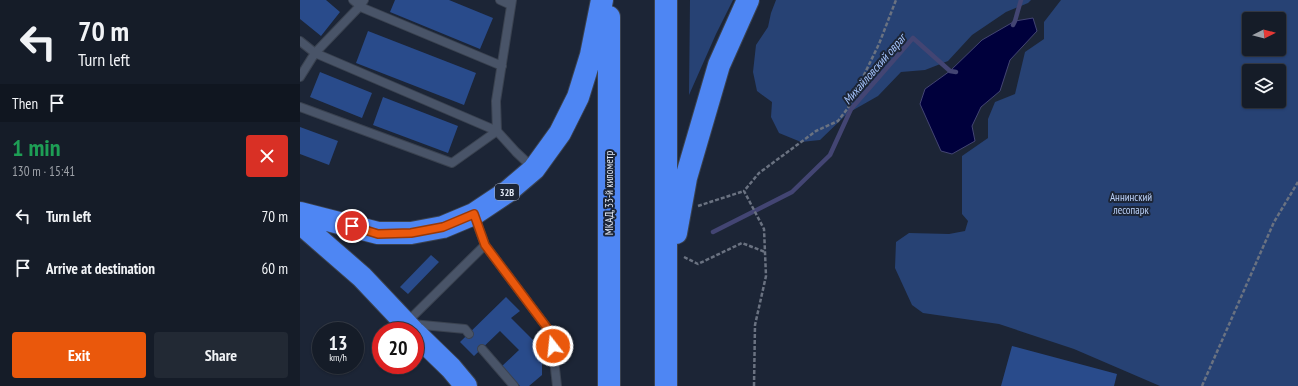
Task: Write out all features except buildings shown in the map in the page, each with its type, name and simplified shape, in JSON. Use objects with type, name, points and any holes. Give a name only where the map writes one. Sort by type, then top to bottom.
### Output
[{"type":"highway","name":"32B","points":[[300,213],[378,234],[411,233],[443,227],[474,214],[507,192],[534,169],[560,133],[578,97],[592,55],[602,0]]},
{"type":"highway","name":"МКАД, 33-й километр","points":[[609,0],[610,386]]},
{"type":"highway","points":[[666,0],[666,386]]},
{"type":"highway","points":[[666,314],[673,252],[686,178],[719,65],[748,0]]},
{"type":"highway","points":[[300,223],[362,277],[404,322]]},
{"type":"highway","points":[[424,342],[451,368],[466,386]]},
{"type":"lane","points":[[353,0],[362,3],[371,12],[502,66]]},
{"type":"lane","points":[[497,131],[496,101],[512,2],[500,0]]},
{"type":"lane","points":[[300,77],[315,53],[362,3]]},
{"type":"lane","points":[[300,41],[315,53],[497,131],[534,169]]},
{"type":"lane","points":[[300,107],[452,163],[497,131]]},
{"type":"lane","points":[[474,214],[485,245],[551,333],[557,386]]},
{"type":"lane","points":[[417,322],[485,245]]},
{"type":"lane","points":[[424,329],[465,329],[469,334]]},
{"type":"lane","points":[[482,349],[514,386]]},
{"type":"path","points":[[694,212],[698,206],[744,191],[759,173],[816,131],[838,121],[848,108],[879,44],[896,0]]},
{"type":"path","points":[[1202,386],[1274,222],[1298,182]]},
{"type":"path","points":[[744,191],[764,229],[766,276],[755,325],[754,386]]},
{"type":"path","points":[[681,252],[683,256],[698,264],[742,243],[765,252]]},
{"type":"green space","points":[[690,0],[733,0],[689,95]]},
{"type":"green space","points":[[776,0],[1031,0],[1028,3],[1006,12],[972,35],[948,61],[925,70],[901,72],[878,96],[848,113],[820,140],[801,142],[779,133],[771,117],[772,102],[757,91],[753,72],[756,45],[768,27]]},
{"type":"green space","name":"Аннинский лесопарк","points":[[1061,0],[1298,0],[1298,386],[1160,386],[1074,349],[999,324],[923,313],[912,305],[895,268],[896,242],[909,233],[949,234],[965,231],[968,221],[962,214],[962,156],[988,138],[988,119],[995,102],[1015,94],[1025,52],[1044,39],[1044,22]]},
{"type":"shaded area","points":[[1033,18],[1037,31],[1010,60],[1000,91],[981,107],[972,126],[975,141],[952,154],[941,151],[920,104],[925,89],[950,71],[982,40],[1015,21]]},
{"type":"waterway","name":"Михайловский овраг","points":[[1013,25],[1021,0]]},
{"type":"waterway","name":"Михайловский овраг","points":[[713,232],[792,192],[830,155],[851,109],[913,38],[950,71],[956,72]]},
{"type":"route","points":[[352,226],[378,234],[411,233],[443,227],[474,214],[485,245],[551,333],[553,346]]}]
